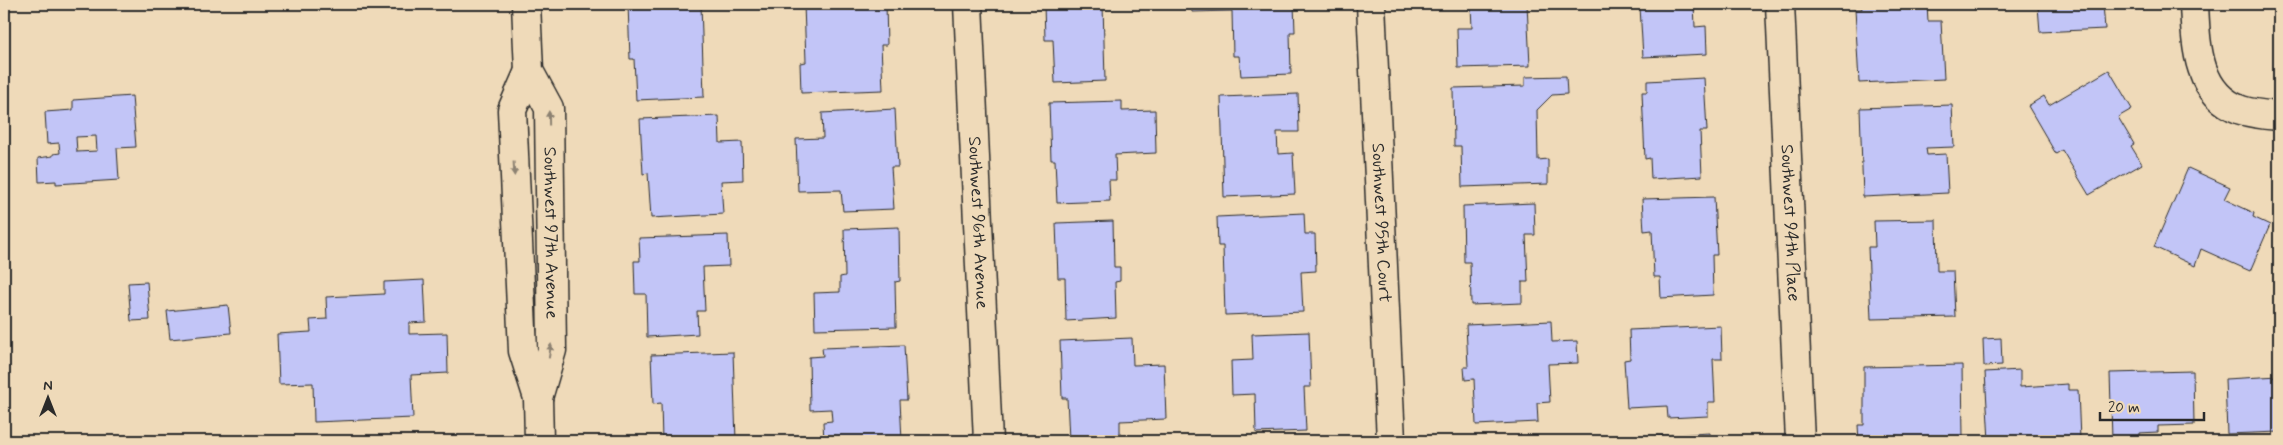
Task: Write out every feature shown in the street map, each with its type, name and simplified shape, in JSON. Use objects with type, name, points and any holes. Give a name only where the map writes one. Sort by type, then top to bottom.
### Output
[{"type":"street","name":"Southwest 97th Avenue","points":[[526,4],[529,71],[549,108],[552,350],[538,398]]},
{"type":"street","name":"Southwest 96th Avenue","points":[[968,4],[988,441]]},
{"type":"street","name":"Southwest 95th Court","points":[[1371,4],[1391,441]]},
{"type":"street","name":"Southwest 94th Place","points":[[1780,4],[1800,441]]},
{"type":"street","points":[[2194,4],[2197,51],[2201,68],[2210,85],[2221,98],[2240,110],[2279,116]]},
{"type":"street","name":"Southwest 97th Avenue","points":[[529,71],[512,110],[523,351],[538,398],[539,441]]},
{"type":"building","points":[[628,4],[701,4],[704,97],[636,100],[634,59],[630,59]]},
{"type":"building","points":[[804,4],[886,4],[887,45],[881,45],[883,90],[801,93],[800,63],[806,62]]},
{"type":"building","points":[[1044,4],[1103,4],[1105,81],[1055,83],[1053,40],[1045,40]]},
{"type":"building","points":[[1191,4],[1294,4],[1295,32],[1290,32],[1291,74],[1241,76],[1239,56],[1233,56],[1232,11],[1192,12]]},
{"type":"building","points":[[1450,4],[1527,4],[1530,66],[1458,68],[1457,28],[1472,28],[1471,6],[1450,7]]},
{"type":"building","points":[[1607,4],[1694,4],[1695,27],[1706,26],[1707,54],[1643,57],[1640,7],[1607,8]]},
{"type":"building","points":[[1861,4],[1927,4],[1928,21],[1941,21],[1944,79],[1859,83],[1855,9],[1862,9]]},
{"type":"building","points":[[2022,4],[2103,4],[2105,29],[2040,32],[2038,6],[2022,7]]},
{"type":"building","points":[[2109,70],[2132,109],[2118,117],[2134,144],[2131,146],[2142,164],[2089,195],[2062,150],[2056,154],[2028,106],[2044,96],[2049,105]]},
{"type":"building","points":[[1566,76],[1567,94],[1552,95],[1537,110],[1538,160],[1548,159],[1548,184],[1462,187],[1461,146],[1454,146],[1453,88],[1525,86],[1525,77]]},
{"type":"building","points":[[1704,78],[1707,131],[1700,131],[1702,176],[1651,179],[1650,158],[1645,159],[1642,92],[1647,92],[1647,81]]},
{"type":"building","points":[[1298,94],[1299,132],[1277,132],[1278,154],[1293,153],[1295,194],[1224,197],[1221,97]]},
{"type":"building","points":[[132,96],[136,147],[117,148],[119,180],[56,184],[56,181],[39,182],[38,158],[60,153],[59,143],[47,144],[45,112],[73,110],[73,100]],"holes":[[[96,136],[97,151],[77,152],[76,137]]]},
{"type":"building","points":[[1122,101],[1122,111],[1155,110],[1156,153],[1115,155],[1116,180],[1109,180],[1110,201],[1057,203],[1055,160],[1051,160],[1049,103]]},
{"type":"building","points":[[1952,105],[1954,147],[1926,148],[1927,155],[1946,154],[1948,193],[1863,197],[1860,108]]},
{"type":"building","points":[[895,109],[898,167],[891,167],[894,209],[843,211],[841,190],[798,191],[796,139],[823,138],[822,113]]},
{"type":"building","points":[[719,116],[720,143],[742,142],[743,180],[721,181],[723,214],[651,218],[648,173],[643,174],[640,119]]},
{"type":"building","points":[[2188,168],[2230,187],[2224,199],[2254,213],[2253,217],[2270,225],[2250,271],[2201,249],[2195,266],[2154,247]]},
{"type":"building","points":[[1714,197],[1717,255],[1712,255],[1713,295],[1661,298],[1660,277],[1654,277],[1652,230],[1644,231],[1642,199]]},
{"type":"building","points":[[1534,203],[1535,235],[1526,235],[1528,282],[1522,282],[1522,303],[1471,305],[1470,262],[1464,262],[1463,206]]},
{"type":"building","points":[[1304,213],[1305,234],[1315,234],[1316,271],[1301,272],[1303,312],[1225,315],[1223,246],[1218,246],[1217,217]]},
{"type":"building","points":[[1936,220],[1937,271],[1953,271],[1955,317],[1871,319],[1868,247],[1875,247],[1874,221]]},
{"type":"building","points":[[1113,221],[1114,267],[1120,267],[1120,281],[1115,282],[1116,318],[1066,321],[1065,278],[1058,278],[1056,223]]},
{"type":"building","points":[[899,227],[900,281],[895,282],[896,327],[815,329],[814,293],[840,292],[840,277],[845,276],[844,229]]},
{"type":"building","points":[[728,235],[729,266],[703,267],[705,311],[697,311],[698,334],[647,337],[646,294],[635,294],[634,261],[640,261],[639,238]]},
{"type":"building","points":[[424,280],[426,322],[409,323],[409,334],[447,333],[448,373],[411,375],[413,418],[314,422],[313,383],[279,384],[277,334],[311,332],[310,320],[327,319],[326,297],[384,294],[384,282]]},
{"type":"building","points":[[147,282],[150,320],[131,321],[128,283]]},
{"type":"building","points":[[228,305],[231,333],[170,339],[167,311]]},
{"type":"building","points":[[1551,321],[1552,342],[1577,341],[1578,363],[1548,364],[1550,402],[1537,403],[1538,422],[1476,425],[1474,379],[1465,380],[1464,367],[1468,367],[1466,325]]},
{"type":"building","points":[[1721,326],[1722,359],[1713,359],[1715,402],[1708,402],[1708,416],[1668,418],[1667,406],[1627,408],[1624,360],[1630,359],[1629,330]]},
{"type":"building","points":[[1309,332],[1311,387],[1304,387],[1306,431],[1256,433],[1255,394],[1232,395],[1231,361],[1253,360],[1252,334]]},
{"type":"building","points":[[1132,338],[1133,365],[1164,364],[1166,419],[1120,421],[1120,438],[1069,440],[1067,398],[1062,398],[1060,341]]},
{"type":"building","points":[[2001,338],[2002,365],[1984,366],[1983,339]]},
{"type":"building","points":[[904,345],[907,400],[900,400],[902,441],[824,441],[823,422],[832,421],[831,409],[810,410],[809,357],[823,356],[822,348]]},
{"type":"building","points":[[733,352],[736,441],[662,441],[661,403],[653,404],[651,355]]},
{"type":"building","points":[[1962,365],[1963,437],[1905,438],[1905,441],[1859,441],[1858,425],[1864,425],[1864,367]]},
{"type":"building","points":[[2020,370],[2020,387],[2068,384],[2068,390],[2078,390],[2080,440],[1989,441],[1985,372]]},
{"type":"building","points":[[2193,371],[2194,425],[2158,426],[2158,432],[2139,433],[2139,438],[2112,439],[2110,373]]},
{"type":"building","points":[[2279,376],[2279,432],[2227,434],[2225,379]]},
{"type":"building","points":[[1710,433],[1710,441],[1636,441],[1636,437]]}]
